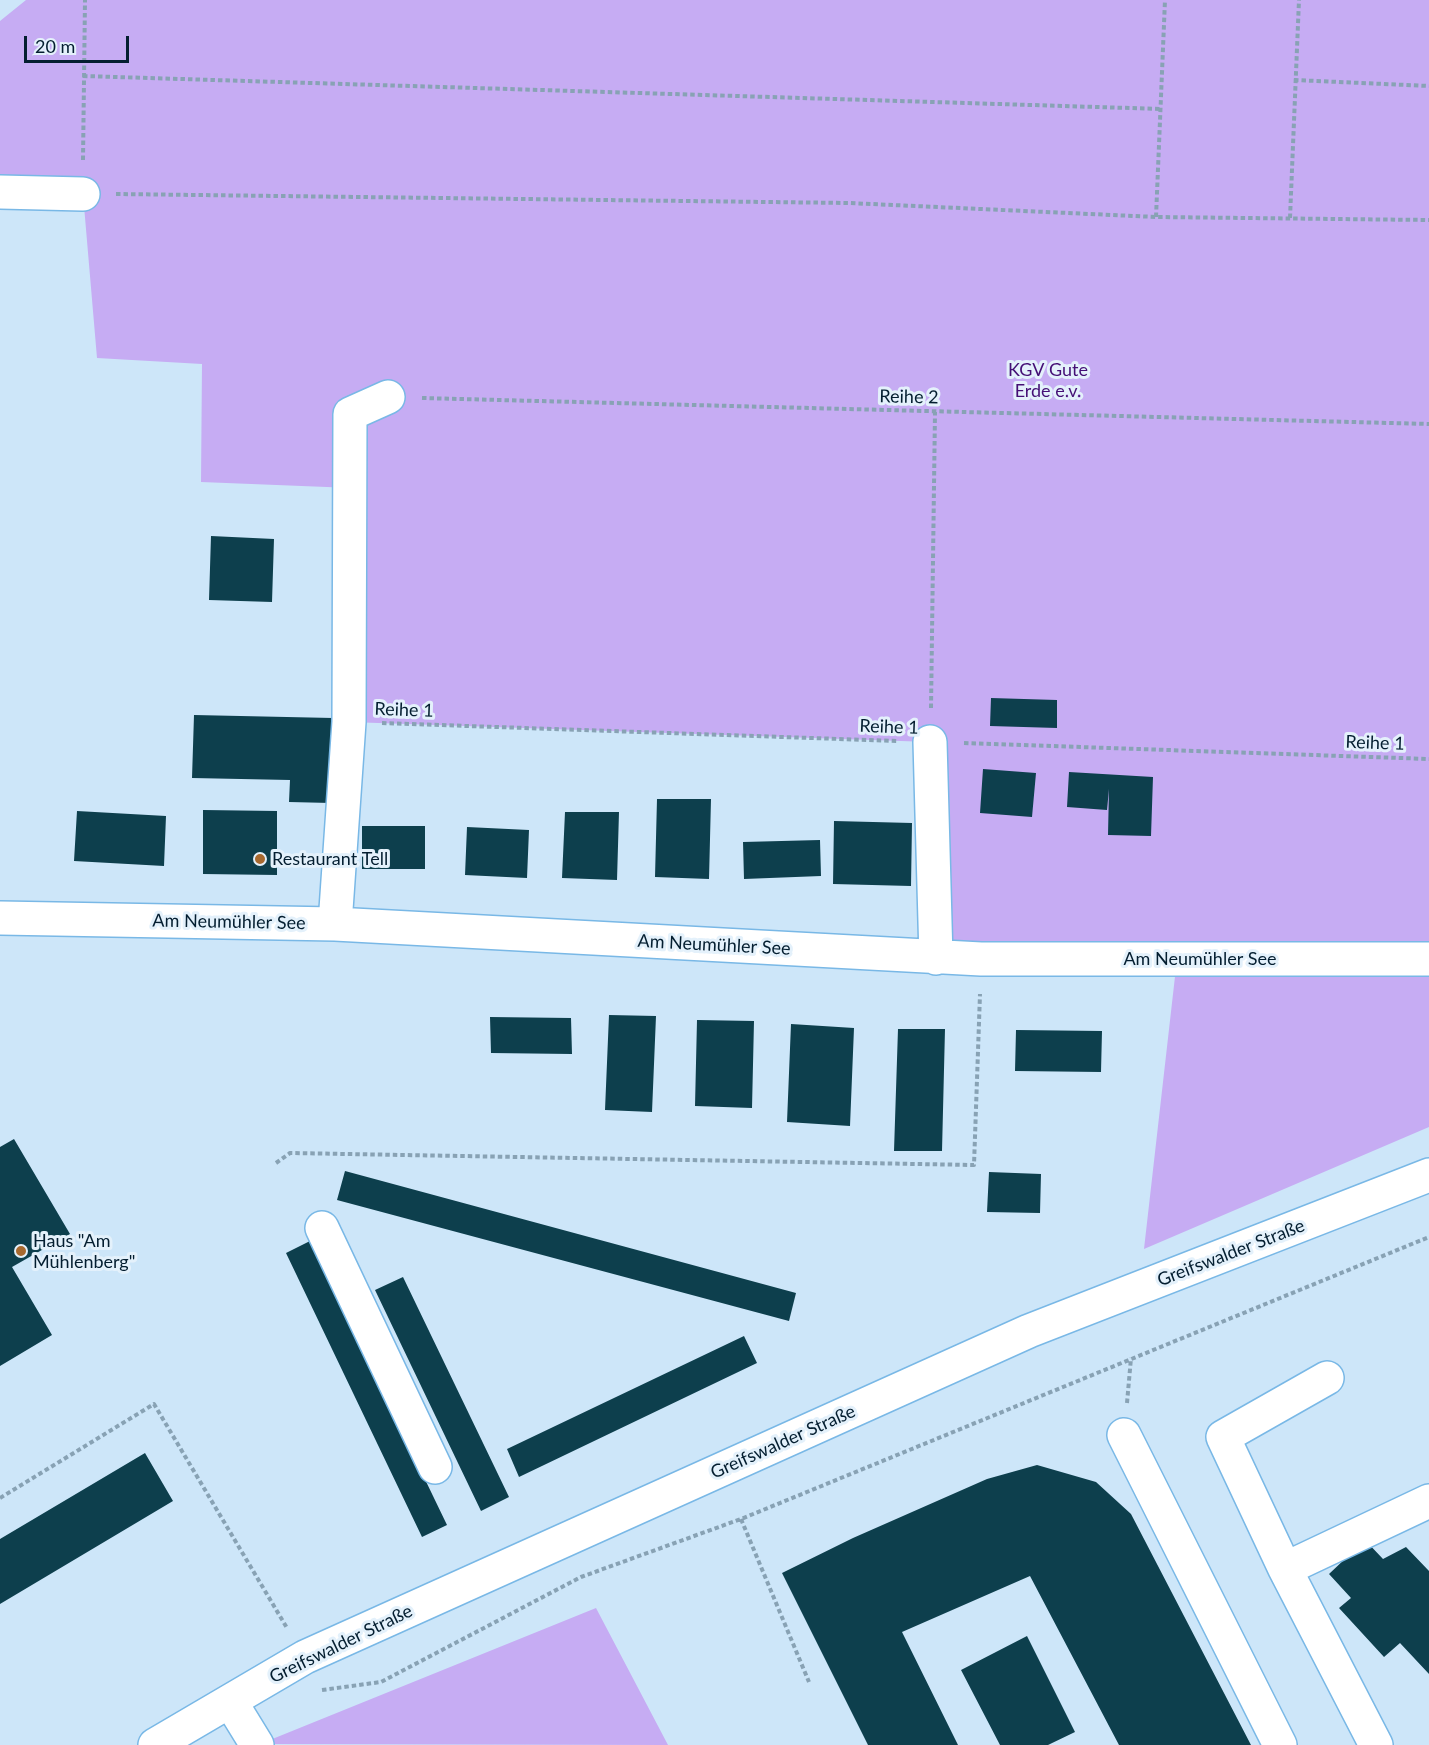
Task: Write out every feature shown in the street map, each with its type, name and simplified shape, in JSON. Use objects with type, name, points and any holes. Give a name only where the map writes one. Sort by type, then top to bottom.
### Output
[{"type":"street","points":[[0,192],[83,194]]},
{"type":"street","points":[[335,924],[349,722],[350,414],[388,397]]},
{"type":"street","points":[[930,742],[936,958]]},
{"type":"street","name":"Am Neumühler See","points":[[0,918],[335,924],[936,958],[1429,959]]},
{"type":"street","name":"Greifswalder Straße","points":[[155,1745],[305,1657],[1029,1331],[1429,1175]]},
{"type":"street","points":[[322,1228],[435,1467]]},
{"type":"street","points":[[1327,1378],[1223,1437],[1285,1569],[1376,1745]]},
{"type":"street","points":[[1124,1435],[1280,1745]]},
{"type":"street","points":[[1285,1569],[1429,1501]]},
{"type":"street","points":[[230,1701],[257,1745]]},
{"type":"path","points":[[85,0],[83,194],[849,203],[1156,217],[1429,220]]},
{"type":"path","points":[[1156,217],[1165,0]]},
{"type":"path","points":[[1290,218],[1299,0]]},
{"type":"path","points":[[83,76],[1162,109]]},
{"type":"path","points":[[1294,80],[1429,86]]},
{"type":"path","name":"Reihe 2","points":[[388,397],[1429,424]]},
{"type":"path","points":[[930,742],[935,412]]},
{"type":"path","name":"Reihe 1","points":[[349,722],[1429,759]]},
{"type":"path","points":[[276,1163],[290,1153],[974,1165],[981,959]]},
{"type":"path","points":[[313,1693],[381,1682],[581,1577],[741,1519],[1429,1237]]},
{"type":"path","points":[[1124,1435],[1131,1358]]},
{"type":"path","points":[[0,1498],[154,1404],[305,1657]]},
{"type":"path","points":[[741,1519],[809,1682]]},
{"type":"green space","name":"KGV Gute Erde e.v.","points":[[26,0],[1429,0],[1429,1127],[1144,1249],[1177,959],[936,958],[930,742],[349,722],[352,488],[201,482],[202,364],[97,358],[83,194],[0,192],[0,21]]},
{"type":"green space","points":[[596,1608],[668,1745],[260,1744]]},
{"type":"building","points":[[211,536],[274,539],[272,602],[209,600]]},
{"type":"building","points":[[991,698],[1057,700],[1057,728],[990,726]]},
{"type":"building","points":[[194,715],[333,718],[331,803],[289,802],[290,780],[192,778]]},
{"type":"building","points":[[983,769],[1036,773],[1032,817],[980,813]]},
{"type":"building","points":[[1069,772],[1153,777],[1151,836],[1108,835],[1109,789],[1107,810],[1067,807]]},
{"type":"building","points":[[657,799],[711,799],[709,879],[655,877]]},
{"type":"building","points":[[203,810],[277,811],[277,875],[203,874]]},
{"type":"building","points":[[77,811],[166,816],[164,866],[74,861]]},
{"type":"building","points":[[565,812],[619,812],[617,880],[562,878]]},
{"type":"building","points":[[834,821],[912,823],[911,886],[833,884]]},
{"type":"building","points":[[362,826],[425,826],[425,869],[362,869]]},
{"type":"building","points":[[467,827],[529,830],[527,878],[465,875]]},
{"type":"building","points":[[820,840],[821,876],[744,879],[743,842]]},
{"type":"building","points":[[609,1015],[656,1016],[652,1112],[605,1110]]},
{"type":"building","points":[[490,1017],[571,1018],[572,1054],[491,1053]]},
{"type":"building","points":[[697,1020],[754,1021],[752,1108],[695,1106]]},
{"type":"building","points":[[791,1024],[854,1028],[850,1126],[787,1122]]},
{"type":"building","points":[[898,1029],[945,1029],[942,1151],[894,1151]]},
{"type":"building","points":[[1016,1030],[1102,1031],[1101,1072],[1015,1071]]},
{"type":"building","name":"Haus \"Am Mühlenberg\"","points":[[14,1139],[70,1234],[12,1267],[52,1335],[0,1366],[0,1147]]},
{"type":"building","points":[[345,1171],[796,1293],[789,1321],[337,1200]]},
{"type":"building","points":[[989,1172],[1041,1174],[1040,1213],[987,1212]]},
{"type":"building","points":[[310,1241],[447,1525],[422,1537],[286,1253]]},
{"type":"building","points":[[403,1277],[509,1497],[481,1511],[375,1290]]},
{"type":"building","points":[[744,1336],[757,1363],[519,1477],[507,1449]]},
{"type":"building","points":[[145,1453],[173,1501],[0,1604],[0,1539]]},
{"type":"building","points":[[1037,1465],[1096,1482],[1131,1514],[1251,1745],[1119,1745],[1030,1576],[902,1632],[958,1745],[868,1745],[782,1573],[853,1538],[987,1479]]},
{"type":"building","points":[[1365,1540],[1383,1559],[1406,1547],[1429,1571],[1429,1674],[1400,1643],[1384,1657],[1339,1608],[1351,1598],[1329,1574]]},
{"type":"building","points":[[1027,1636],[1075,1732],[1048,1745],[1000,1745],[961,1670]]},
{"type":"place","name":"Restaurant Tell","points":[[260,859]]},
{"type":"place","name":"Haus \"Am Mühlenberg\"","points":[[21,1251]]}]
